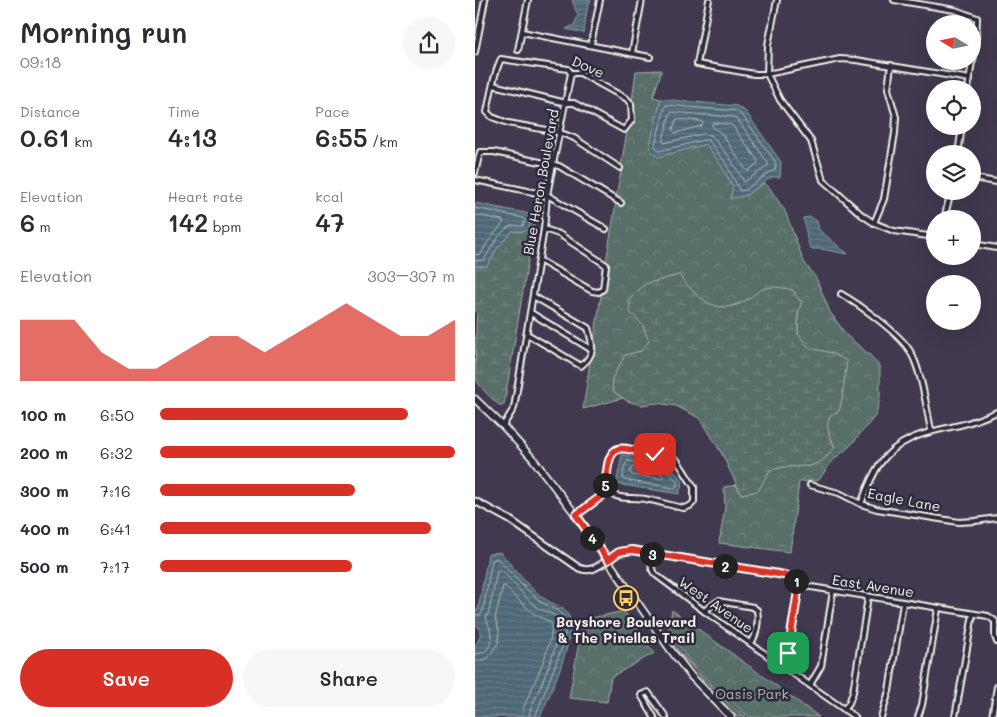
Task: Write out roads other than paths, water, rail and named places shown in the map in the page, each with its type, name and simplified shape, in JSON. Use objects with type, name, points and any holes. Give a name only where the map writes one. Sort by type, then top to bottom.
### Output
[{"type":"main road","points":[[475,399],[533,459],[576,515],[670,649],[691,676],[731,717]]},
{"type":"street","points":[[475,52],[485,0]]},
{"type":"street","points":[[518,50],[528,0]]},
{"type":"street","points":[[591,44],[600,0]]},
{"type":"street","points":[[632,53],[642,0]]},
{"type":"street","points":[[709,0],[697,64],[754,74],[767,74],[840,59],[970,79],[971,70]]},
{"type":"street","points":[[777,0],[767,45],[767,74],[780,100],[811,141],[823,180],[829,188],[873,223],[894,231],[926,236]]},
{"type":"street","points":[[894,0],[955,10],[969,15]]},
{"type":"street","points":[[522,32],[650,57]]},
{"type":"street","name":"Dove","points":[[493,85],[501,59],[561,67],[568,69],[571,73],[580,73],[627,99],[631,104],[632,120],[624,130],[574,103],[566,103]]},
{"type":"street","points":[[873,223],[884,199],[895,133],[895,117],[888,89],[891,66]]},
{"type":"street","name":"Blue Heron Boulevard","points":[[503,426],[514,408],[531,313],[544,229],[547,195],[571,73]]},
{"type":"street","points":[[566,103],[493,85],[487,112],[492,118],[508,123],[558,132],[574,138],[620,168]]},
{"type":"street","points":[[475,173],[480,152],[494,152],[553,164],[621,203]]},
{"type":"street","points":[[981,179],[997,182]]},
{"type":"street","points":[[475,180],[547,195],[605,229]]},
{"type":"street","points":[[539,260],[592,291],[599,292],[603,289],[606,265],[559,234],[544,229]]},
{"type":"street","points":[[981,245],[997,248]]},
{"type":"street","points":[[841,294],[852,300],[889,329],[909,350],[922,386],[931,430]]},
{"type":"street","points":[[527,334],[581,366],[590,359],[592,350],[588,328],[533,296]]},
{"type":"street","points":[[531,313],[592,350]]},
{"type":"street","points":[[861,504],[879,466],[888,454],[910,438],[931,430],[983,419],[997,412]]},
{"type":"street","points":[[618,448],[626,448],[647,455],[664,454],[677,460],[694,487],[695,494],[694,502],[684,508],[645,499],[614,497],[607,492],[605,485],[610,456],[618,448]]},
{"type":"street","name":"Eagle Lane","points":[[810,486],[839,493],[861,504],[877,509],[957,521],[997,518]]},
{"type":"street","points":[[576,515],[607,492]]},
{"type":"street","points":[[475,501],[510,520],[579,568],[587,571],[608,560]]},
{"type":"street","name":"East Avenue","points":[[608,560],[625,550],[653,554],[784,575],[794,579],[799,585],[988,616],[995,621],[997,642]]},
{"type":"street","name":"West Avenue","points":[[653,554],[652,571],[704,611],[855,717]]},
{"type":"street","points":[[781,665],[788,653],[799,585]]},
{"type":"street","points":[[810,685],[821,666],[833,591]]},
{"type":"street","points":[[844,709],[849,703],[853,692],[868,597]]},
{"type":"street","points":[[704,611],[718,601],[753,607],[757,610],[758,615],[756,633],[751,644]]},
{"type":"street","points":[[881,717],[889,691],[903,602]]},
{"type":"street","points":[[918,717],[922,705],[938,608]]},
{"type":"street","points":[[955,717],[973,614]]},
{"type":"street","points":[[992,717],[997,687]]},
{"type":"street","points":[[653,717],[641,695],[647,692],[666,717]]},
{"type":"water","points":[[572,0],[591,0],[584,33],[566,29],[574,25],[578,16]]},
{"type":"water","points":[[661,99],[737,106],[746,112],[781,162],[780,177],[772,177],[746,195],[730,199],[733,186],[706,144],[658,157],[649,149]]},
{"type":"water","points":[[475,203],[530,214],[529,231],[512,231],[496,250],[487,266],[475,266]]},
{"type":"water","points":[[810,217],[817,221],[819,230],[848,254],[811,249],[803,218]]},
{"type":"water","points":[[622,455],[666,460],[683,482],[679,494],[616,484]]},
{"type":"water","points":[[500,552],[532,589],[565,610],[570,621],[570,633],[562,664],[540,717],[475,717],[475,646],[480,634],[478,626],[475,625],[475,611],[478,610],[488,554]]},
{"type":"place","name":"Bayshore Boulevard & The Pinellas Trail","points":[[626,598]]},
{"type":"park label","name":"Oasis Park","points":[[752,694]]}]
